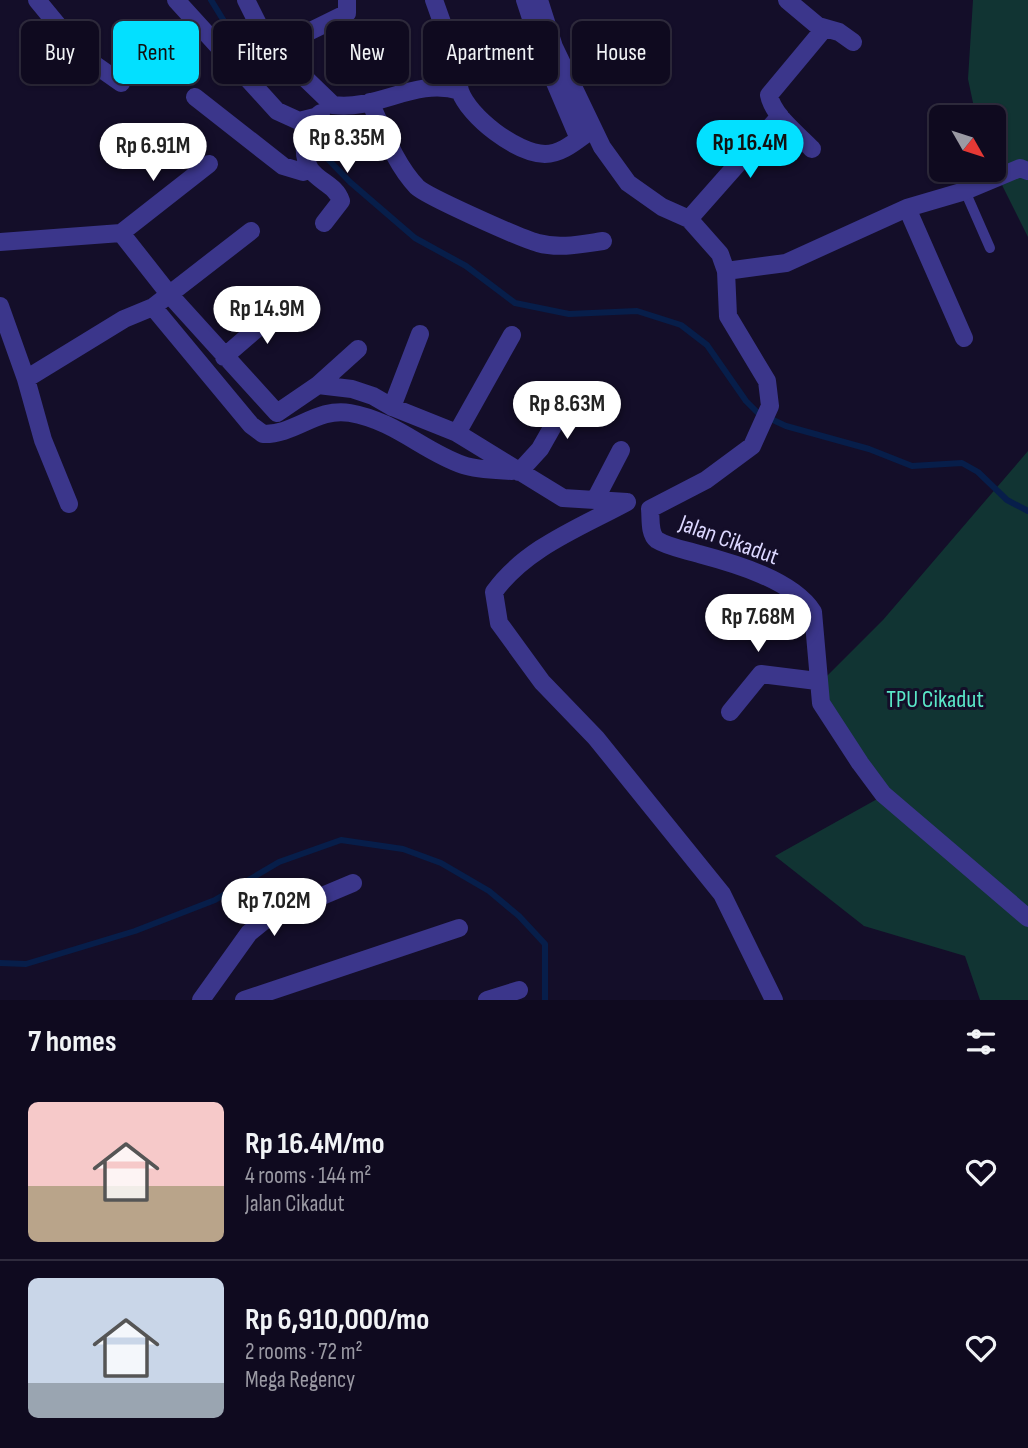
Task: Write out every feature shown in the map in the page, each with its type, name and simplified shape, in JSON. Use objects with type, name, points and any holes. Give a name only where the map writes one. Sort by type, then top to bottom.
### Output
[{"type":"street","points":[[37,0],[84,57],[113,77]]},
{"type":"street","points":[[176,0],[277,111],[299,121],[315,117],[333,105],[352,106],[440,85],[460,91]]},
{"type":"street","points":[[246,0],[256,21]]},
{"type":"street","points":[[312,30],[347,12],[346,0]]},
{"type":"street","points":[[434,0],[450,42],[465,106],[482,122],[529,150],[544,154],[562,150],[586,134],[542,52],[525,0]]},
{"type":"street","name":"Jalan Cikadut","points":[[539,0],[586,134],[628,183],[662,206],[689,219],[720,254],[726,271],[728,316],[767,381],[770,406],[752,446],[726,466],[650,509],[656,539],[767,577],[807,603],[813,612],[821,704],[883,794],[1028,918]]},
{"type":"street","points":[[787,0],[824,29],[839,32],[853,42]]},
{"type":"street","points":[[813,149],[780,116],[771,104],[769,95],[824,29]]},
{"type":"street","points":[[311,84],[333,105]]},
{"type":"street","points":[[195,97],[283,166],[292,171],[310,169]]},
{"type":"street","points":[[370,102],[406,172],[418,188],[433,199],[539,244],[569,246],[603,241]]},
{"type":"street","points":[[689,219],[780,116]]},
{"type":"street","points":[[315,117],[304,143],[310,169],[339,193],[341,201],[324,223]]},
{"type":"street","points":[[0,242],[121,233],[209,164]]},
{"type":"street","points":[[726,271],[786,263],[907,208],[965,191],[1020,168],[1028,171]]},
{"type":"street","points":[[907,208],[964,338]]},
{"type":"street","points":[[26,379],[124,319],[153,307],[251,231]]},
{"type":"street","points":[[121,233],[169,294],[277,413],[318,385],[358,349]]},
{"type":"street","points":[[225,357],[284,305]]},
{"type":"street","points":[[0,306],[26,379],[43,440],[69,504]]},
{"type":"street","points":[[153,307],[251,425],[263,434],[285,433],[328,412],[346,412],[408,433],[463,465],[519,472]]},
{"type":"street","points":[[392,408],[420,334]]},
{"type":"street","points":[[457,432],[512,335]]},
{"type":"street","points":[[318,385],[352,389],[373,396],[392,408],[457,432],[563,498],[627,502],[650,509]]},
{"type":"street","points":[[519,472],[540,449],[569,396]]},
{"type":"street","points":[[595,500],[621,450]]},
{"type":"street","points":[[627,502],[527,557],[504,578],[494,592],[499,623],[542,682],[596,738],[722,894],[774,1000]]},
{"type":"street","points":[[730,712],[761,674],[817,681]]},
{"type":"street","points":[[201,1000],[249,933],[265,920],[352,883]]},
{"type":"street","points":[[244,1000],[459,929]]},
{"type":"street","points":[[487,1000],[519,990]]},
{"type":"lane","points":[[965,191],[990,248]]},
{"type":"green space","points":[[973,0],[1028,0],[1028,237],[1000,182],[1006,182],[1006,105],[973,105],[968,79]]},
{"type":"green space","name":"TPU Cikadut","points":[[1028,451],[1028,1000],[980,1000],[965,956],[864,926],[775,856],[888,793],[832,716],[821,682],[883,620]]},
{"type":"waterway","points":[[211,0],[224,21]]},
{"type":"waterway","points":[[318,149],[350,182],[415,238],[466,266],[515,303],[569,314],[637,311],[681,325],[707,345],[746,401],[758,413],[786,426],[869,449],[912,466],[962,463],[978,472],[1007,500],[1028,511]]},
{"type":"waterway","points":[[0,963],[26,964],[135,931],[215,900],[279,862],[341,840],[403,849],[441,863],[489,891],[519,916],[545,944],[545,1000]]}]
